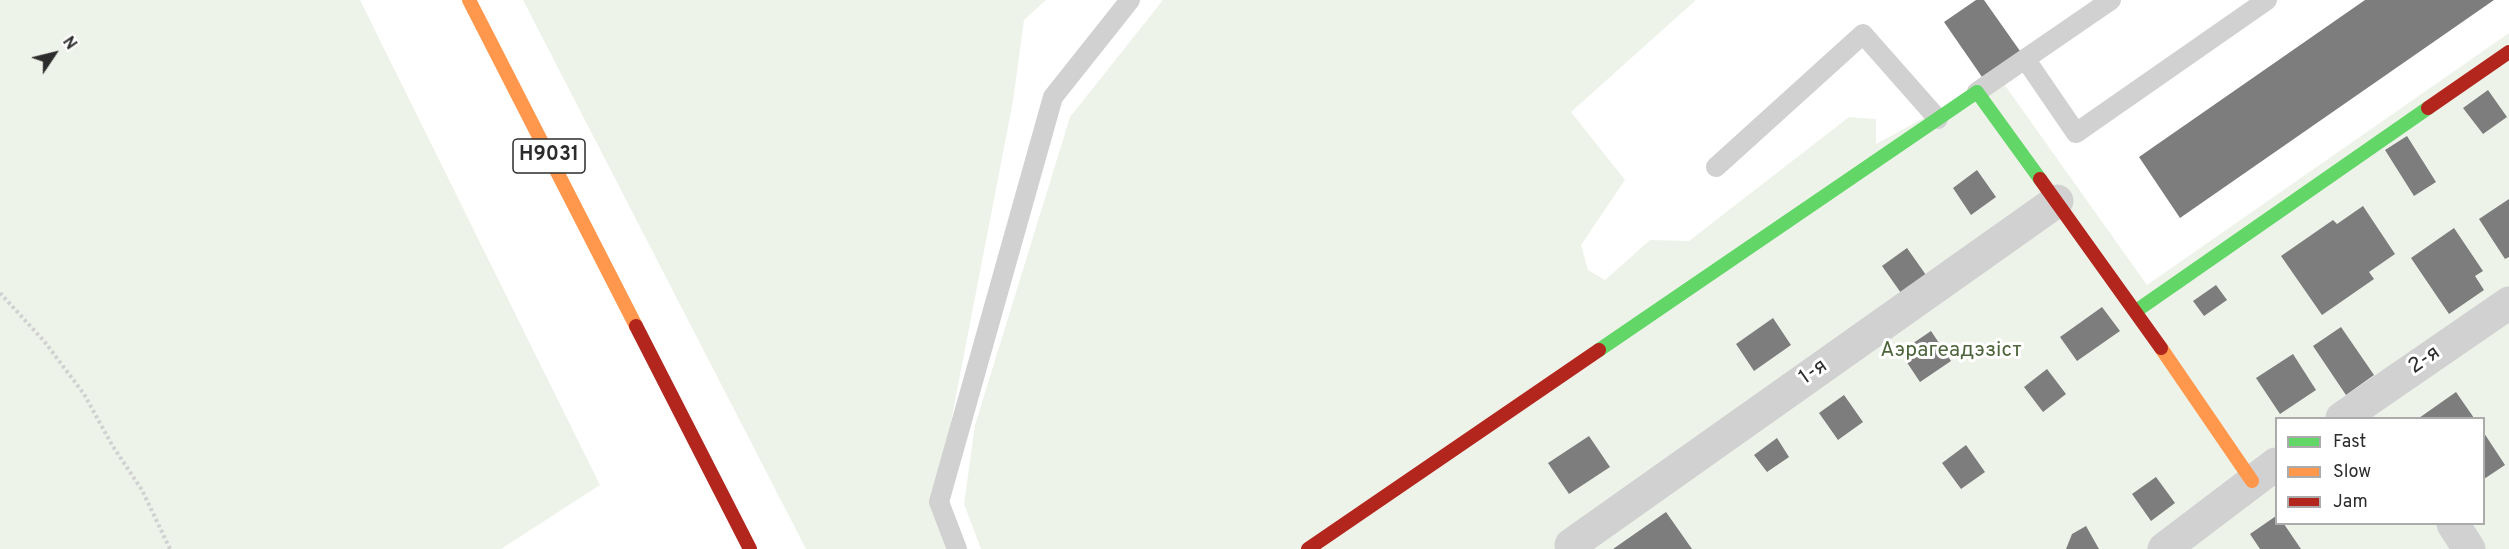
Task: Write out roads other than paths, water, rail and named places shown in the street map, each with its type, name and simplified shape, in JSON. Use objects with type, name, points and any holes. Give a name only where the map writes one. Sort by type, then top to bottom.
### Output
[{"type":"street","name":"Н9031","points":[[469,0],[750,549]]},
{"type":"street","points":[[2136,311],[2509,52]]},
{"type":"street","points":[[1308,549],[1977,92],[2136,311],[2264,473],[2164,549]]},
{"type":"street","name":"1-я","points":[[1570,545],[2057,201]]},
{"type":"street","name":"2-я","points":[[2346,417],[2381,407],[2509,303]]},
{"type":"street","points":[[2454,525],[2469,549]]},
{"type":"lane","points":[[957,549],[939,502],[1053,97],[1130,0]]},
{"type":"lane","points":[[2026,60],[2076,133],[2267,0]]},
{"type":"lane","points":[[1977,92],[2026,60],[2103,2]]},
{"type":"lane","points":[[1716,166],[1863,34],[1938,119]]},
{"type":"park label","name":"Аэрагеадэзіст","points":[[1951,352]]}]
